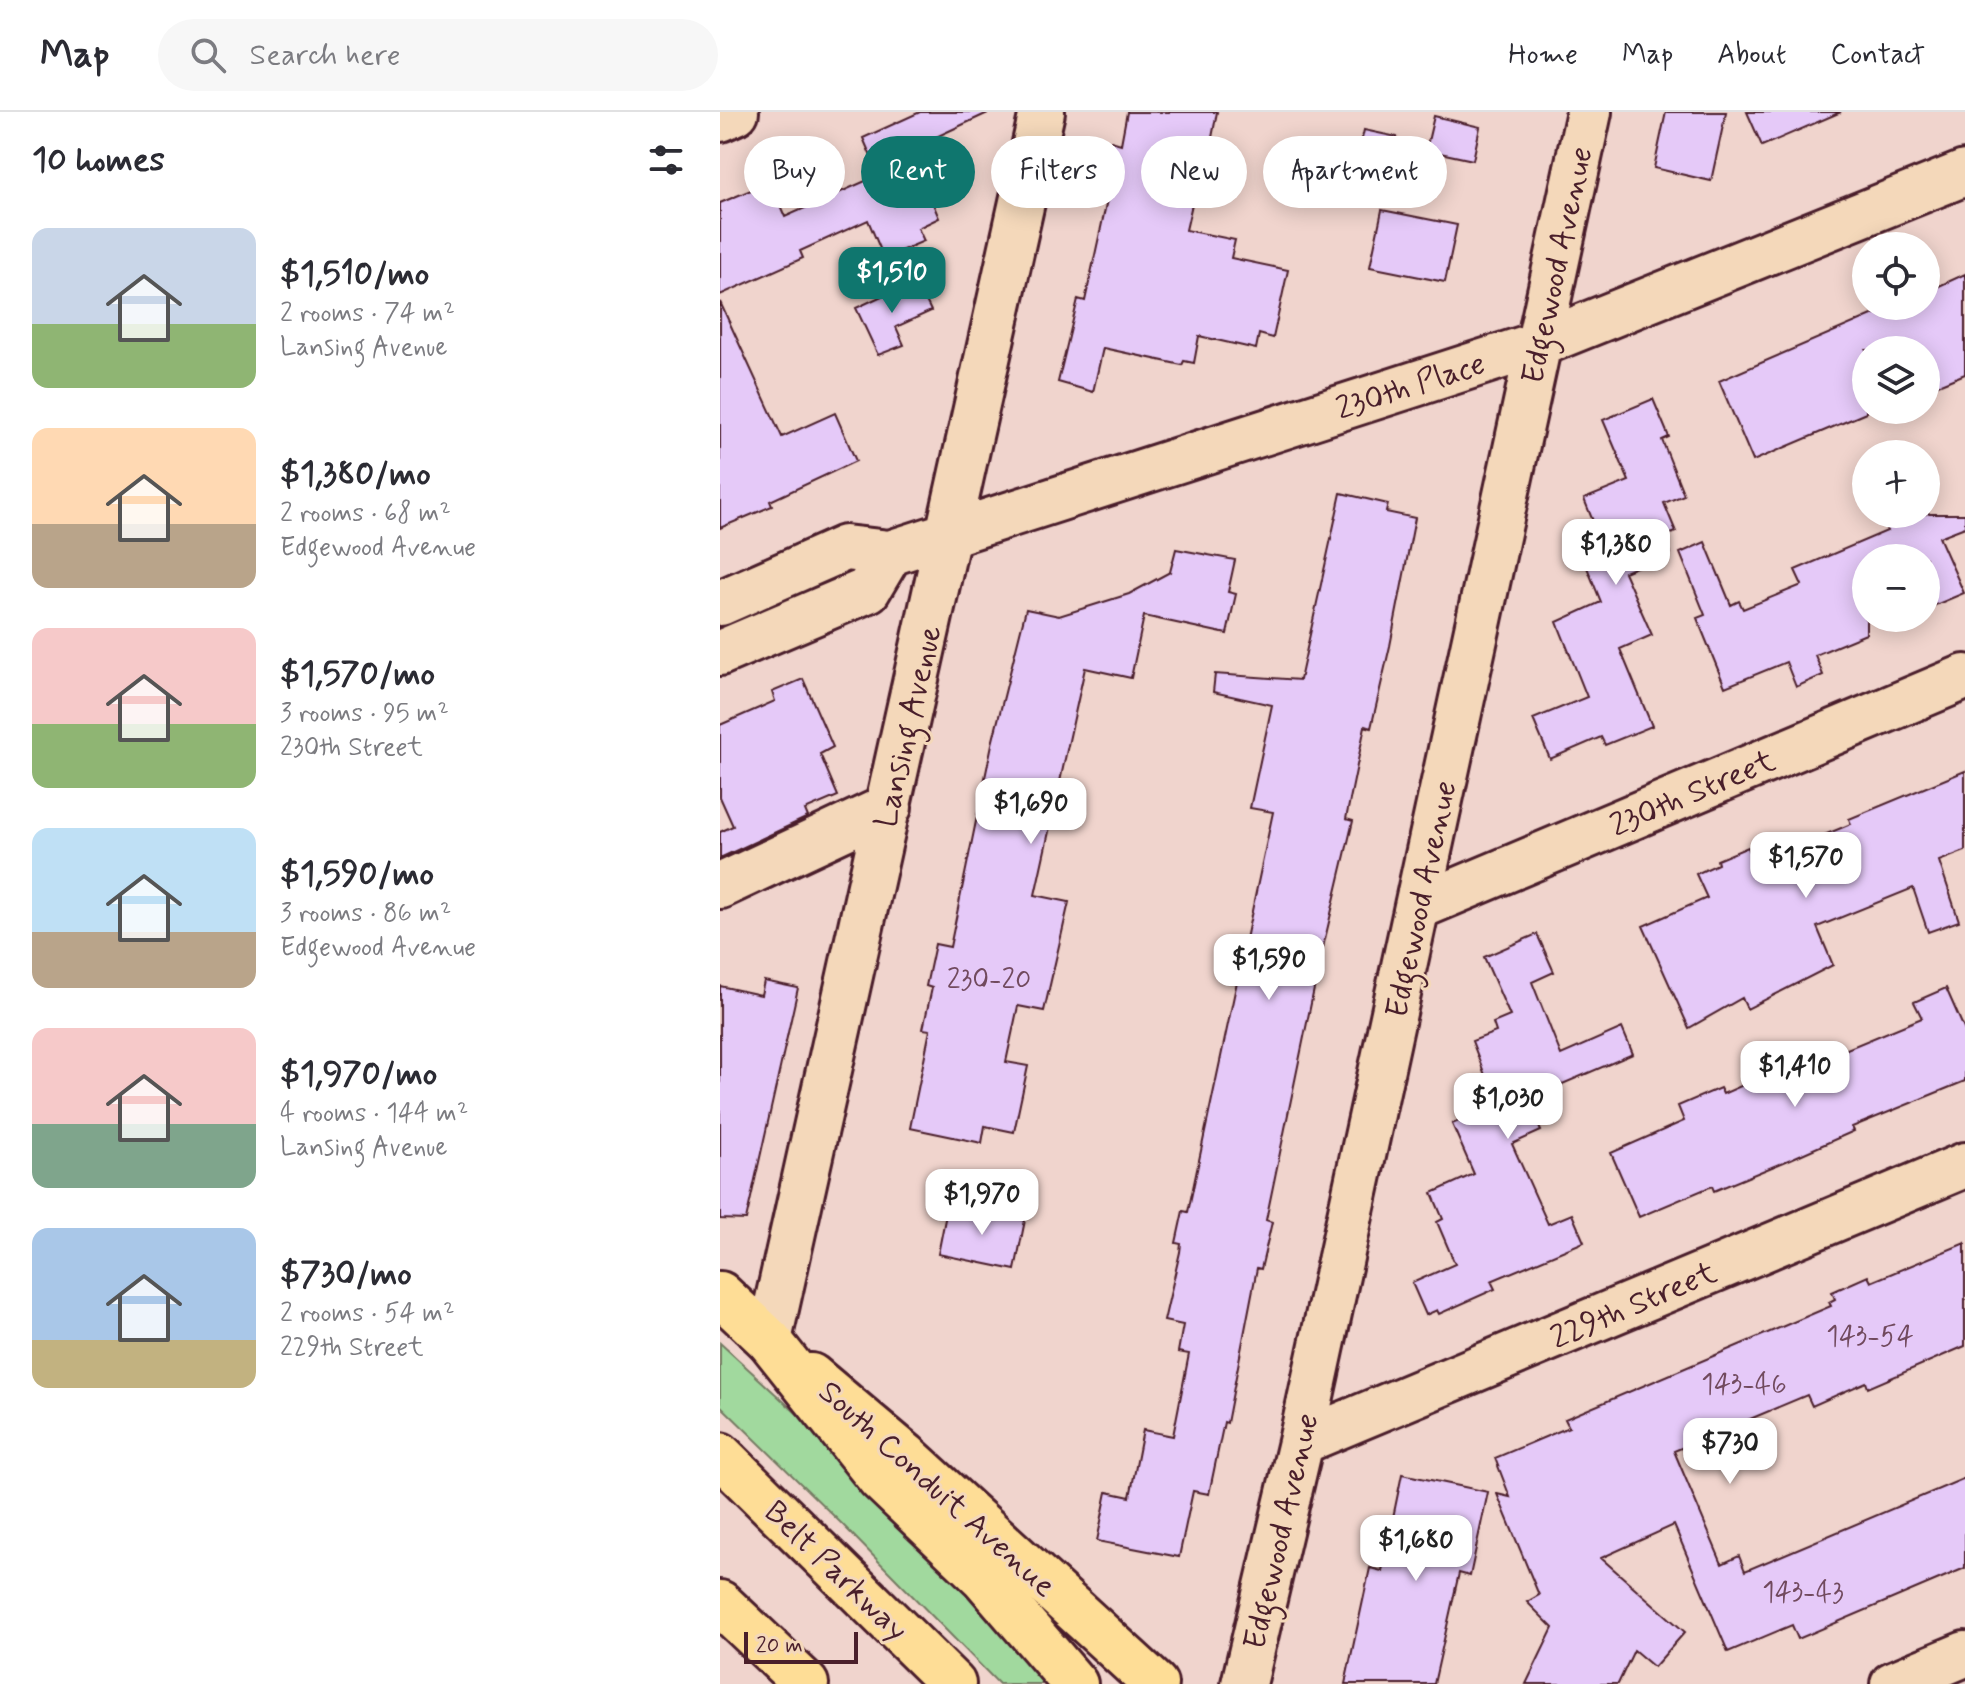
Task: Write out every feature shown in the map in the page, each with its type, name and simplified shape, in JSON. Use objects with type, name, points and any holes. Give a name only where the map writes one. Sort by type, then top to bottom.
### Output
[{"type":"main road","name":"South Conduit Avenue","points":[[720,1294],[769,1340],[905,1455],[1155,1684]]},
{"type":"main road","points":[[769,1340],[880,1479],[983,1577],[1075,1684]]},
{"type":"main road","name":"Belt Parkway","points":[[720,1455],[953,1684]]},
{"type":"main road","points":[[720,1603],[806,1684]]},
{"type":"street","points":[[720,119],[736,112]]},
{"type":"street","name":"Lansing Avenue","points":[[769,1340],[1042,112]]},
{"type":"street","name":"Edgewood Avenue","points":[[1244,1684],[1301,1442],[1589,112]]},
{"type":"street","name":"230th Place","points":[[720,603],[845,548],[890,553],[1539,344],[1965,173]]},
{"type":"street","points":[[720,653],[868,590],[890,553]]},
{"type":"street","name":"230th Street","points":[[1418,907],[1965,677]]},
{"type":"street","points":[[720,886],[889,807]]},
{"type":"street","name":"229th Street","points":[[1301,1442],[1965,1165]]},
{"type":"street","points":[[1893,1684],[1965,1654]]},
{"type":"green space","points":[[720,1343],[817,1432],[1054,1684],[999,1684],[720,1405]]},
{"type":"building","points":[[920,112],[990,112],[938,136],[867,136]]},
{"type":"building","points":[[1127,112],[1217,112],[1212,136],[1141,136],[1141,208],[1191,208],[1186,230],[1235,240],[1231,258],[1288,270],[1273,338],[1259,334],[1256,349],[1199,336],[1194,363],[1184,361],[1182,365],[1103,348],[1093,392],[1058,382],[1078,299],[1085,301],[1105,208],[1125,208],[1125,136],[1122,136]]},
{"type":"building","points":[[1666,112],[1726,112],[1711,181],[1654,168]]},
{"type":"building","points":[[1747,112],[1841,112],[1762,146]]},
{"type":"building","points":[[1434,116],[1480,127],[1473,160],[1447,154],[1447,136],[1429,136]]},
{"type":"building","points":[[1364,130],[1392,136],[1363,136]]},
{"type":"building","points":[[861,183],[861,208],[935,208],[939,218],[918,228],[924,241],[884,258],[868,220],[800,251],[803,258],[720,295],[720,203],[744,193],[744,208],[781,208],[785,217],[805,208],[845,208],[845,190]]},
{"type":"building","points":[[1382,210],[1457,225],[1445,282],[1370,267]]},
{"type":"building","points":[[1965,274],[1965,374],[1940,384],[1940,336],[1852,336],[1852,419],[1753,461],[1719,381],[1861,320],[1940,320],[1940,286]]},
{"type":"building","points":[[916,280],[931,311],[896,327],[904,345],[878,355],[856,308]]},
{"type":"building","points":[[720,302],[782,437],[835,413],[856,461],[770,501],[772,506],[720,528]]},
{"type":"building","points":[[1653,399],[1669,437],[1662,440],[1684,495],[1664,503],[1676,532],[1663,537],[1670,553],[1624,572],[1652,635],[1620,649],[1652,726],[1605,745],[1601,737],[1550,759],[1533,719],[1587,697],[1557,622],[1601,602],[1576,540],[1597,531],[1584,499],[1629,481],[1603,420]]},
{"type":"building","points":[[1341,493],[1388,504],[1386,512],[1415,518],[1371,728],[1365,726],[1346,819],[1353,821],[1320,960],[1266,1220],[1272,1222],[1261,1269],[1257,1268],[1227,1423],[1224,1422],[1209,1494],[1193,1491],[1179,1557],[1097,1541],[1107,1492],[1130,1497],[1143,1430],[1173,1436],[1189,1354],[1178,1352],[1183,1325],[1164,1321],[1180,1252],[1181,1244],[1176,1243],[1183,1211],[1188,1212],[1273,812],[1250,808],[1272,705],[1213,692],[1215,674],[1300,680]]},
{"type":"building","points":[[1940,514],[1965,514],[1965,527],[1939,537],[1964,593],[1940,603],[1940,544],[1856,544],[1887,531],[1886,528],[1940,528]]},
{"type":"building","points":[[1705,542],[1731,605],[1739,601],[1743,609],[1802,585],[1795,570],[1852,546],[1852,632],[1866,634],[1815,655],[1823,675],[1796,687],[1786,662],[1725,687],[1697,618],[1705,615],[1680,553]]},
{"type":"building","points":[[1176,549],[1235,560],[1228,592],[1236,594],[1227,634],[1144,616],[1131,678],[1085,668],[1035,895],[1069,902],[1044,1011],[1018,1006],[1006,1062],[1028,1066],[1014,1132],[985,1126],[982,1143],[910,1128],[930,1030],[923,1029],[932,988],[926,986],[935,944],[950,947],[992,744],[1026,609],[1059,616],[1129,594],[1170,572]]},
{"type":"building","points":[[803,679],[833,747],[820,754],[838,796],[805,810],[808,817],[720,858],[720,832],[733,826],[720,797],[720,725],[775,701],[772,692]]},
{"type":"building","points":[[1965,771],[1965,851],[1939,861],[1959,921],[1928,932],[1913,888],[1817,927],[1833,965],[1747,1009],[1742,998],[1689,1028],[1643,926],[1707,898],[1696,874],[1718,864],[1717,860],[1748,847],[1750,852],[1771,842],[1776,855],[1851,824],[1849,819]]},
{"type":"building","points":[[1537,934],[1554,972],[1532,982],[1561,1055],[1622,1028],[1633,1054],[1527,1099],[1541,1131],[1512,1144],[1548,1224],[1572,1214],[1584,1242],[1491,1281],[1495,1289],[1439,1314],[1437,1310],[1426,1315],[1412,1283],[1455,1264],[1437,1222],[1443,1219],[1432,1193],[1474,1174],[1452,1124],[1477,1113],[1474,1104],[1493,1096],[1472,1041],[1496,1032],[1493,1023],[1510,1016],[1484,957]]},
{"type":"building","points":[[764,981],[798,988],[746,1220],[720,1219],[720,986],[761,995]]},
{"type":"building","points":[[1946,988],[1965,1031],[1965,1081],[1852,1127],[1854,1131],[1784,1162],[1714,1191],[1712,1186],[1639,1217],[1611,1153],[1684,1121],[1678,1106],[1720,1088],[1723,1094],[1820,1051],[1823,1059],[1922,1018],[1914,1002]]},
{"type":"building","points":[[948,1204],[1025,1220],[1015,1270],[938,1254]]},
{"type":"building","points":[[1965,1243],[1965,1346],[1868,1388],[1866,1382],[1812,1406],[1807,1395],[1674,1451],[1722,1564],[1739,1556],[1745,1571],[1965,1478],[1965,1568],[1798,1639],[1792,1625],[1728,1652],[1674,1525],[1601,1558],[1685,1632],[1654,1667],[1634,1650],[1618,1684],[1526,1684],[1553,1628],[1527,1602],[1539,1595],[1497,1494],[1510,1497],[1495,1458],[1569,1427],[1565,1419],[1831,1306],[1829,1302],[1835,1299],[1832,1292],[1868,1276],[1871,1282]]},
{"type":"building","points":[[1402,1474],[1488,1492],[1470,1576],[1459,1573],[1434,1684],[1345,1684],[1370,1568],[1382,1571]]}]
